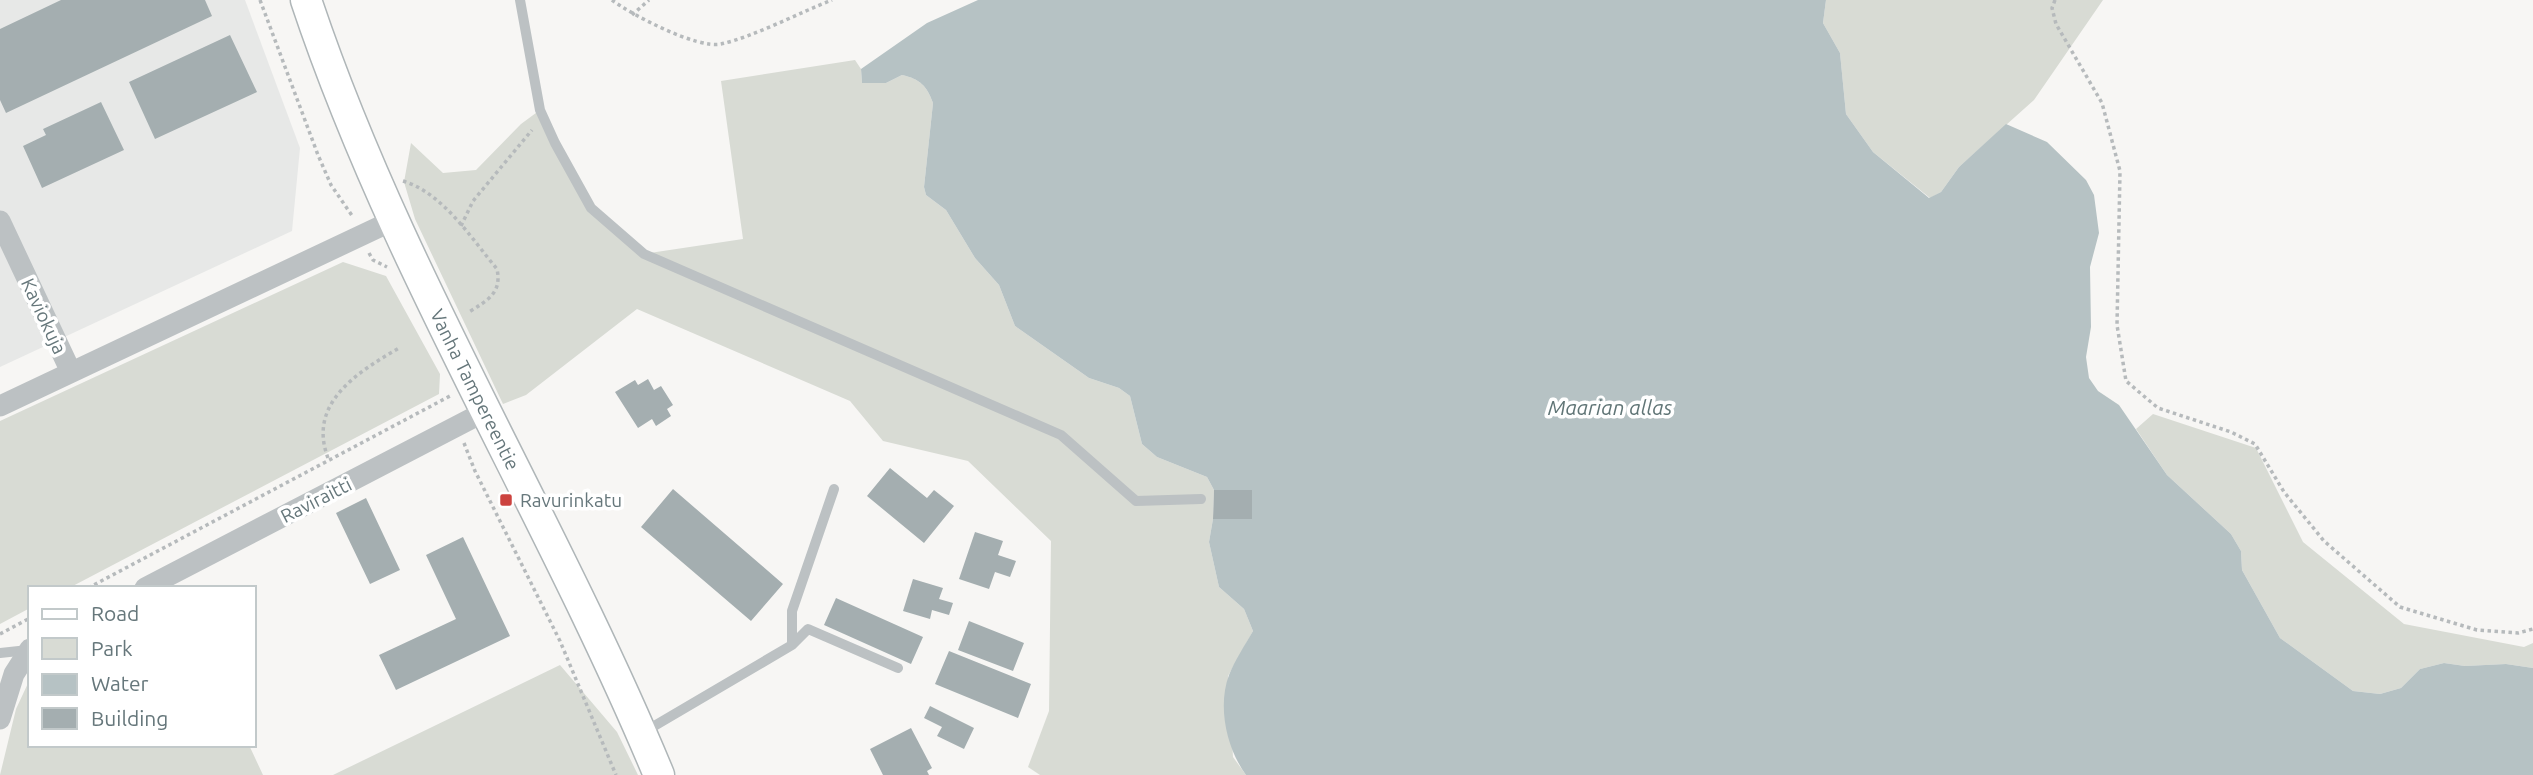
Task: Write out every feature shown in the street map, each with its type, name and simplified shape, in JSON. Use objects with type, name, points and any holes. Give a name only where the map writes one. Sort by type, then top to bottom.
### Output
[{"type":"main road","name":"Vanha Tampereentie","points":[[306,0],[343,102],[394,220],[621,685],[659,775]]},
{"type":"street","points":[[0,405],[394,220]]},
{"type":"street","name":"Kaviokuja","points":[[0,221],[71,372]]},
{"type":"street","name":"Raviraitti","points":[[149,586],[486,411]]},
{"type":"street","points":[[0,719],[13,674],[28,652]]},
{"type":"lane","points":[[520,0],[544,119],[591,208],[643,254],[1060,435],[1136,501],[1201,499]]},
{"type":"lane","points":[[792,645],[792,611],[834,489]]},
{"type":"lane","points":[[641,734],[792,645],[808,629],[898,668]]},
{"type":"lane","points":[[0,653],[28,650]]},
{"type":"path","points":[[260,0],[318,155],[331,185],[356,222]]},
{"type":"path","points":[[612,0],[632,15],[675,34],[719,45],[832,0]]},
{"type":"path","points":[[632,15],[649,0]]},
{"type":"path","points":[[2054,0],[2052,8],[2056,24],[2102,103],[2120,171],[2117,325],[2126,381],[2158,408],[2231,432],[2255,444],[2284,492],[2324,541],[2400,607],[2477,631],[2518,633],[2533,629]]},
{"type":"path","points":[[461,226],[473,201],[496,171],[520,141],[544,119]]},
{"type":"path","points":[[376,179],[421,187],[461,226],[497,270],[499,280],[491,298],[469,312]]},
{"type":"path","points":[[328,458],[323,433],[326,416],[335,395],[365,367],[399,348]]},
{"type":"path","points":[[92,586],[328,458],[452,395]]},
{"type":"path","points":[[465,444],[475,471],[560,641],[616,775]]},
{"type":"path","points":[[0,634],[28,619]]},
{"type":"shaded area","points":[[0,0],[245,0],[300,148],[292,231],[0,367]]},
{"type":"green space","points":[[1826,0],[2103,0],[2034,100],[1959,167],[1941,192],[1930,198],[1873,152],[1846,114],[1840,53],[1823,23]]},
{"type":"green space","points":[[855,60],[861,69],[862,83],[886,83],[902,75],[918,81],[928,92],[933,103],[924,187],[926,195],[946,210],[975,258],[999,285],[1015,326],[1089,378],[1119,388],[1130,396],[1142,444],[1157,457],[1207,477],[1214,490],[1209,542],[1219,587],[1244,609],[1253,631],[1228,676],[1233,757],[1246,775],[1040,775],[1028,767],[1049,711],[1051,541],[968,461],[883,441],[850,401],[637,309],[526,395],[503,404],[415,219],[404,182],[411,143],[443,173],[476,170],[521,124],[540,110],[591,208],[643,254],[743,239],[721,81]]},
{"type":"green space","points":[[343,262],[386,276],[440,374],[439,394],[73,586],[28,586],[28,609],[0,624],[0,421]]},
{"type":"green space","points":[[2153,414],[2256,448],[2303,542],[2404,624],[2524,647],[2533,643],[2533,668],[2506,664],[2465,666],[2444,663],[2420,669],[2401,688],[2380,694],[2353,691],[2280,638],[2242,570],[2241,551],[2231,534],[2167,475],[2136,429]]},
{"type":"green space","points":[[560,665],[617,732],[638,775],[333,775]]},
{"type":"green space","points":[[28,683],[28,747],[250,747],[263,775],[0,775],[16,709]]},
{"type":"water","name":"Maarian allas","points":[[978,0],[1826,0],[1823,23],[1840,53],[1846,114],[1873,152],[1929,198],[1941,192],[1959,167],[2006,124],[2047,142],[2086,180],[2094,195],[2099,233],[2090,267],[2091,327],[2086,357],[2089,378],[2098,391],[2119,405],[2167,475],[2231,534],[2241,551],[2242,570],[2280,638],[2353,691],[2380,694],[2401,688],[2420,669],[2444,663],[2465,666],[2506,664],[2533,668],[2533,775],[1246,775],[1229,740],[1224,700],[1229,675],[1253,631],[1244,609],[1219,587],[1209,542],[1213,519],[1252,518],[1252,490],[1214,490],[1207,477],[1157,457],[1142,444],[1130,396],[1119,388],[1089,378],[1015,326],[999,285],[975,258],[946,210],[926,195],[924,187],[933,103],[928,92],[918,81],[902,75],[886,83],[862,83],[861,69],[927,23]]},
{"type":"building","points":[[61,0],[205,0],[212,16],[6,113],[0,100],[0,29]]},
{"type":"building","points":[[230,35],[257,92],[155,139],[129,82]]},
{"type":"building","points":[[101,102],[124,150],[42,188],[23,146],[46,135],[43,129]]},
{"type":"building","points":[[648,379],[654,390],[661,386],[673,405],[667,409],[671,416],[656,426],[652,419],[638,428],[615,392],[635,380],[638,385]]},
{"type":"building","points":[[890,468],[927,498],[934,490],[954,506],[924,543],[867,496]]},
{"type":"building","points":[[673,489],[783,584],[751,621],[641,527]]},
{"type":"building","points":[[1214,490],[1252,490],[1252,519],[1213,519]]},
{"type":"building","points":[[366,498],[400,570],[370,584],[336,513]]},
{"type":"building","points":[[975,532],[1003,541],[998,555],[1016,561],[1010,577],[995,572],[989,589],[959,579]]},
{"type":"building","points":[[463,537],[510,636],[396,690],[379,655],[456,619],[426,555]]},
{"type":"building","points":[[913,579],[943,588],[939,599],[953,603],[949,615],[932,610],[930,619],[903,611]]},
{"type":"building","points":[[836,598],[923,637],[911,664],[824,625]]},
{"type":"building","points":[[969,621],[1024,643],[1013,671],[958,650]]},
{"type":"building","points":[[949,651],[1031,684],[1018,718],[935,684]]},
{"type":"building","points":[[930,706],[974,728],[964,749],[937,736],[942,727],[924,718]]},
{"type":"building","points":[[911,728],[932,768],[927,771],[929,775],[883,775],[870,749]]},
{"type":"place","name":"Ravurinkatu","points":[[506,500]]}]
